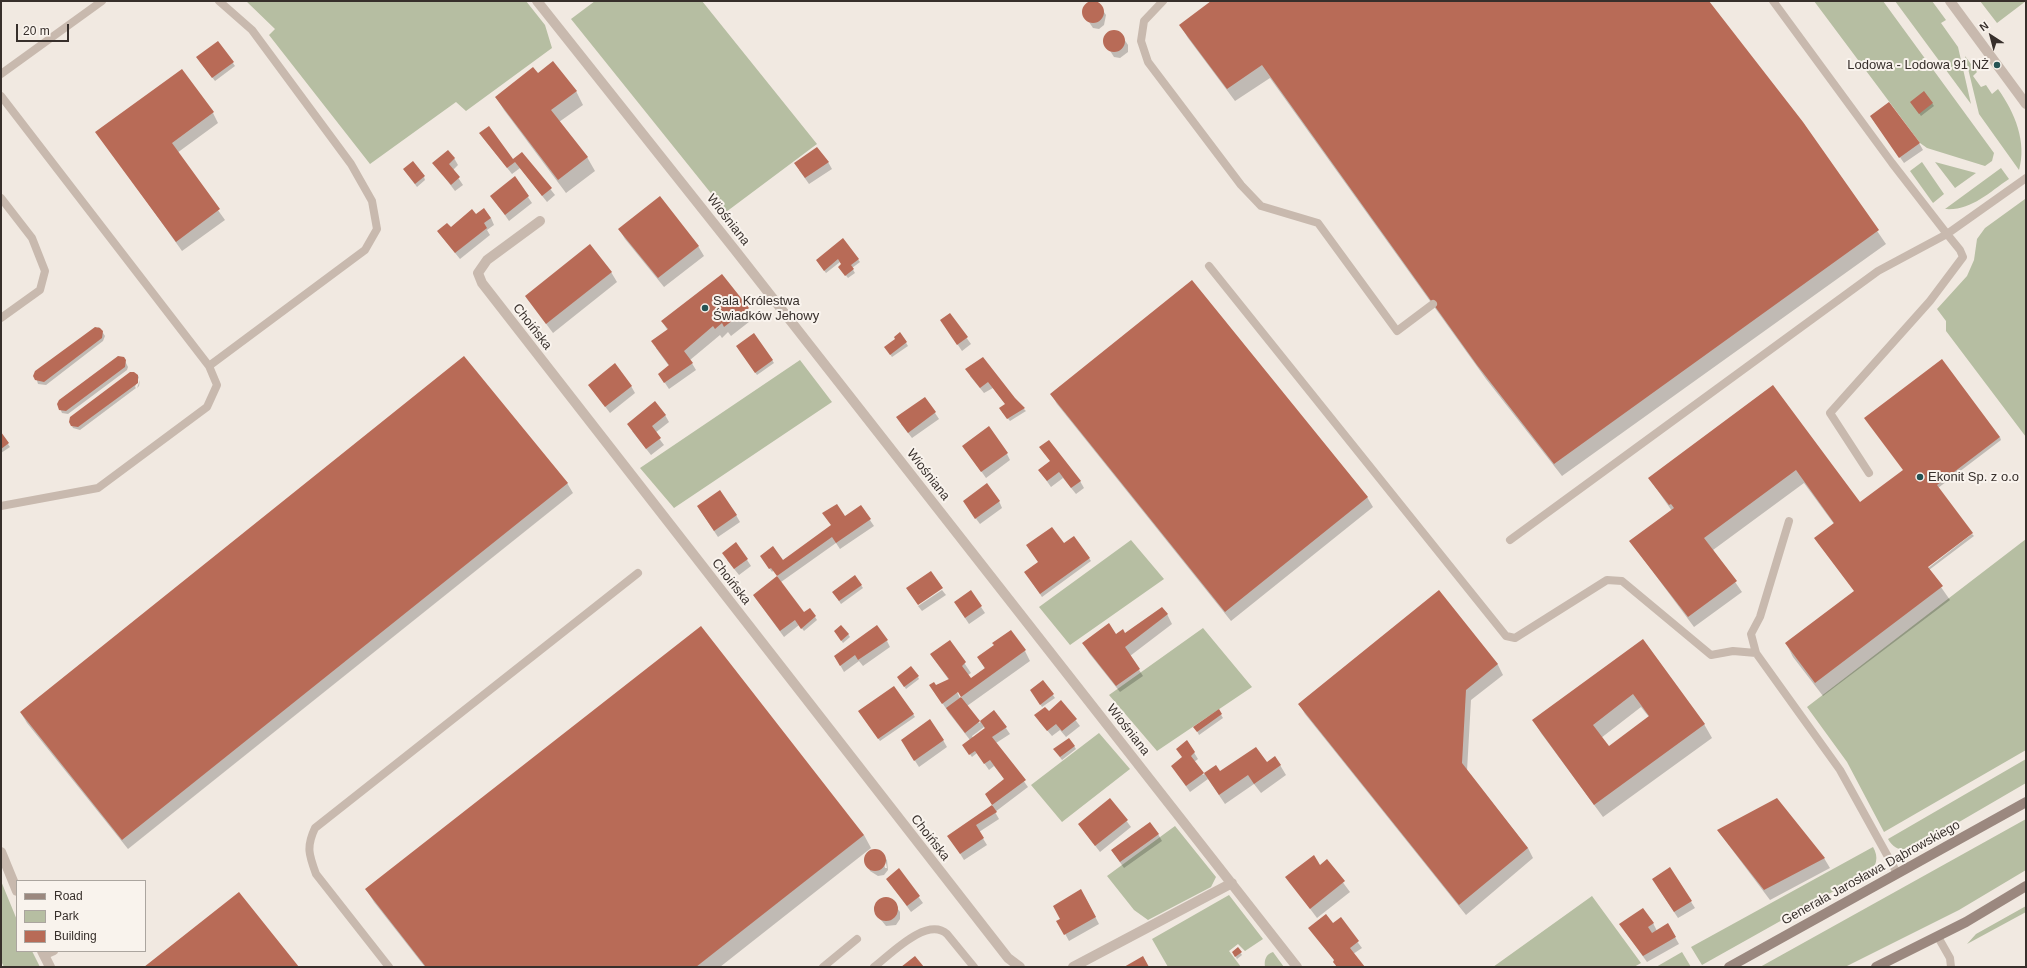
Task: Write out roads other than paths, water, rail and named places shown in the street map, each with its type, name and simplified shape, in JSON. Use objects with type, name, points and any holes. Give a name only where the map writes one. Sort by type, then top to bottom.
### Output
[{"type":"main road","name":"Generała Jarosława Dąbrowskiego","points":[[1729,967],[2026,802]]},
{"type":"main road","points":[[1876,967],[1938,936],[2026,886]]},
{"type":"street","name":"Wiośniana","points":[[537,1],[735,250],[1297,967]]},
{"type":"street","points":[[1950,1],[2026,104]]},
{"type":"street","name":"Choińska","points":[[540,221],[487,260],[478,273],[482,283],[1008,958],[1020,967]]},
{"type":"street","points":[[1,852],[16,889]]},
{"type":"street","points":[[1073,967],[1232,883]]},
{"type":"street","points":[[47,952],[50,967]]},
{"type":"lane","points":[[1,74],[102,1]]},
{"type":"lane","points":[[210,366],[365,250],[377,229],[372,201],[351,164],[252,30],[219,1]]},
{"type":"lane","points":[[1163,1],[1144,21],[1141,41],[1148,62],[1241,185],[1261,206],[1318,223],[1397,331],[1433,304]]},
{"type":"lane","points":[[1773,1],[1892,163],[1960,250],[1963,257],[1930,301],[1830,413],[1869,473]]},
{"type":"lane","points":[[1,96],[210,366],[217,385],[207,407],[98,488],[1,506]]},
{"type":"lane","points":[[1510,540],[1878,271],[1947,234],[2026,178]]},
{"type":"lane","points":[[1,198],[32,238],[45,271],[40,290],[1,318]]},
{"type":"lane","points":[[1209,266],[1506,636],[1515,638],[1607,580],[1622,581],[1711,655],[1733,651],[1756,653]]},
{"type":"lane","points":[[1789,521],[1760,617],[1751,634],[1756,653],[1840,770],[1898,873]]},
{"type":"lane","points":[[389,967],[316,874],[310,856],[309,842],[315,828],[638,573]]},
{"type":"lane","points":[[874,967],[922,930],[935,928],[943,930],[974,967]]},
{"type":"lane","points":[[1938,936],[1950,958],[1951,967]]},
{"type":"lane","points":[[823,967],[858,939]]},
{"type":"place","name":"Lodowa - Lodowa 91 NŻ","points":[[1997,65]]},
{"type":"place","name":"Sala Królestwa Świadków Jehowy","points":[[705,308]]},
{"type":"place","name":"Ekonit Sp. z o.o","points":[[1920,477]]}]
